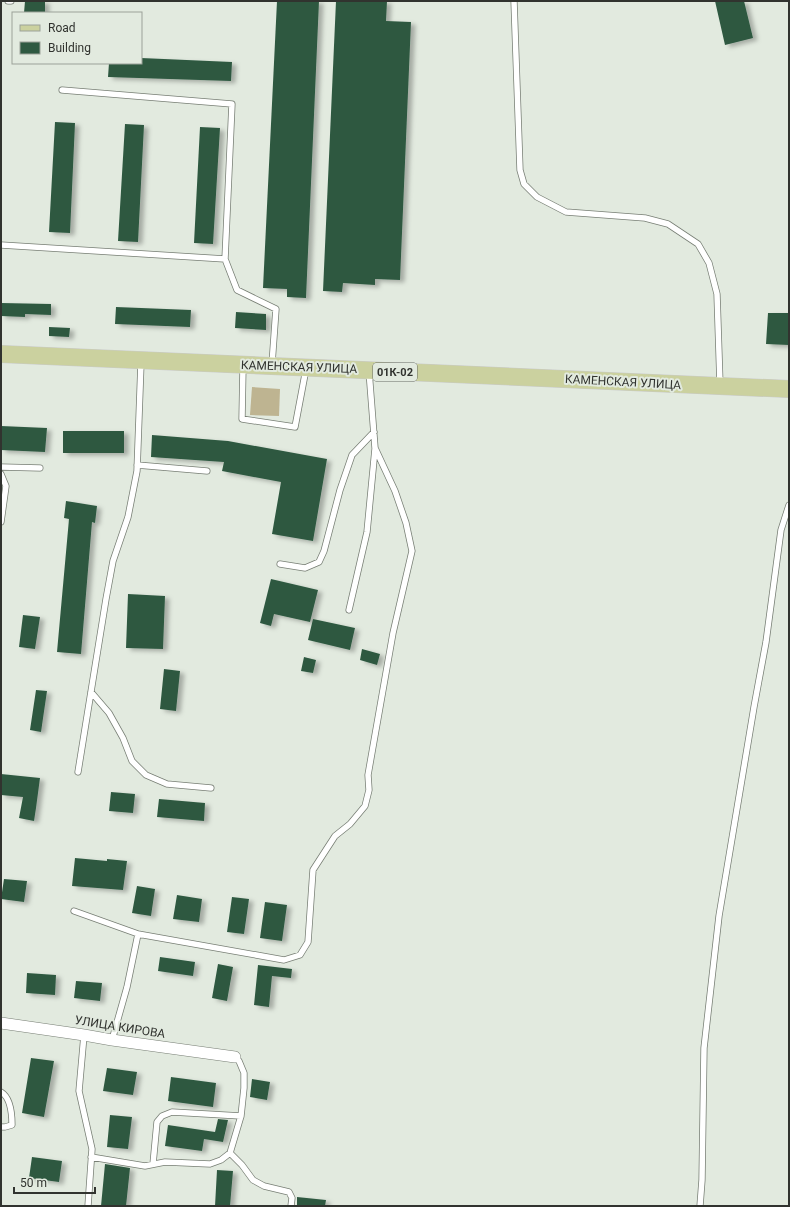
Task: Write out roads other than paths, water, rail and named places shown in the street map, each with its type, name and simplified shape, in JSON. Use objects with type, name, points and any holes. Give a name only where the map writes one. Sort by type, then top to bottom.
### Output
[{"type":"main road","name":"КАМЕНСКАЯ УЛИЦА","points":[[1,354],[789,389]]},
{"type":"street","name":"УЛИЦА КИРОВА","points":[[1,1023],[235,1057]]},
{"type":"lane","points":[[514,1],[520,170],[524,184],[537,197],[566,212],[645,218],[668,224],[698,244],[709,263],[717,294],[720,386]]},
{"type":"lane","points":[[62,90],[232,104],[225,259],[237,290],[276,309],[272,366]]},
{"type":"lane","points":[[1,245],[225,259]]},
{"type":"lane","points":[[78,772],[113,560],[128,517],[137,465],[141,361]]},
{"type":"lane","points":[[243,365],[242,419],[294,427],[306,368]]},
{"type":"lane","points":[[349,610],[368,532],[375,448],[368,370]]},
{"type":"lane","points":[[280,564],[305,568],[319,562],[324,551],[340,490],[352,455],[374,432]]},
{"type":"lane","points":[[74,911],[142,935],[284,960],[300,955],[308,942],[312,870],[335,836],[350,824],[365,806],[369,790],[368,775],[393,634],[412,550],[396,490],[375,448]]},
{"type":"lane","points":[[137,465],[207,471]]},
{"type":"lane","points":[[1,467],[40,468]]},
{"type":"lane","points":[[1,474],[6,486],[1,522]]},
{"type":"lane","points":[[700,1206],[702,1180],[704,1048],[719,916],[766,642],[782,530],[789,505]]},
{"type":"lane","points":[[91,692],[109,713],[123,738],[132,761],[146,775],[167,784],[211,788]]},
{"type":"lane","points":[[112,1040],[127,987],[138,934],[142,935]]},
{"type":"lane","points":[[84,1035],[79,1091],[92,1149],[88,1206]]},
{"type":"lane","points":[[91,1157],[144,1166],[165,1162],[210,1164],[221,1160],[230,1153],[241,1116],[244,1073],[239,1061],[235,1057]]},
{"type":"lane","points":[[1,1092],[10,1104],[12,1119],[12,1125],[1,1127]]},
{"type":"lane","points":[[153,1164],[158,1122],[162,1116],[172,1112],[241,1116]]},
{"type":"lane","points":[[230,1153],[242,1165],[253,1180],[264,1186],[289,1192],[292,1198],[291,1206]]}]
